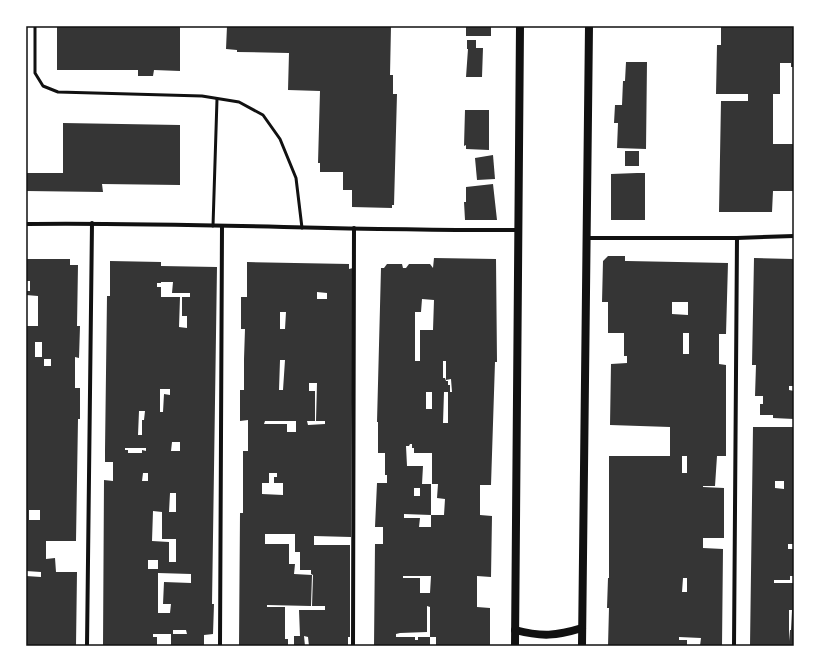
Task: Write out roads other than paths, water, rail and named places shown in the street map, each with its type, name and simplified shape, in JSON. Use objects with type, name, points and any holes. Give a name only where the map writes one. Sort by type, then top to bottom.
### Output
[{"type":"main road","points":[[515,646],[520,26]]},
{"type":"main road","points":[[582,646],[589,26]]},
{"type":"main road","points":[[515,630],[530,634],[545,635],[562,634],[582,628]]},
{"type":"street","points":[[26,224],[92,223],[302,228],[518,230]]},
{"type":"street","points":[[87,646],[92,223]]},
{"type":"street","points":[[220,646],[222,226]]},
{"type":"street","points":[[353,646],[354,228]]},
{"type":"street","points":[[587,238],[738,238],[794,236]]},
{"type":"street","points":[[734,646],[738,238]]},
{"type":"lane","points":[[36,26],[35,73],[43,86],[58,92],[187,96],[217,99],[239,102],[263,115],[280,139],[296,178],[302,228]]},
{"type":"lane","points":[[213,226],[217,99]]}]
